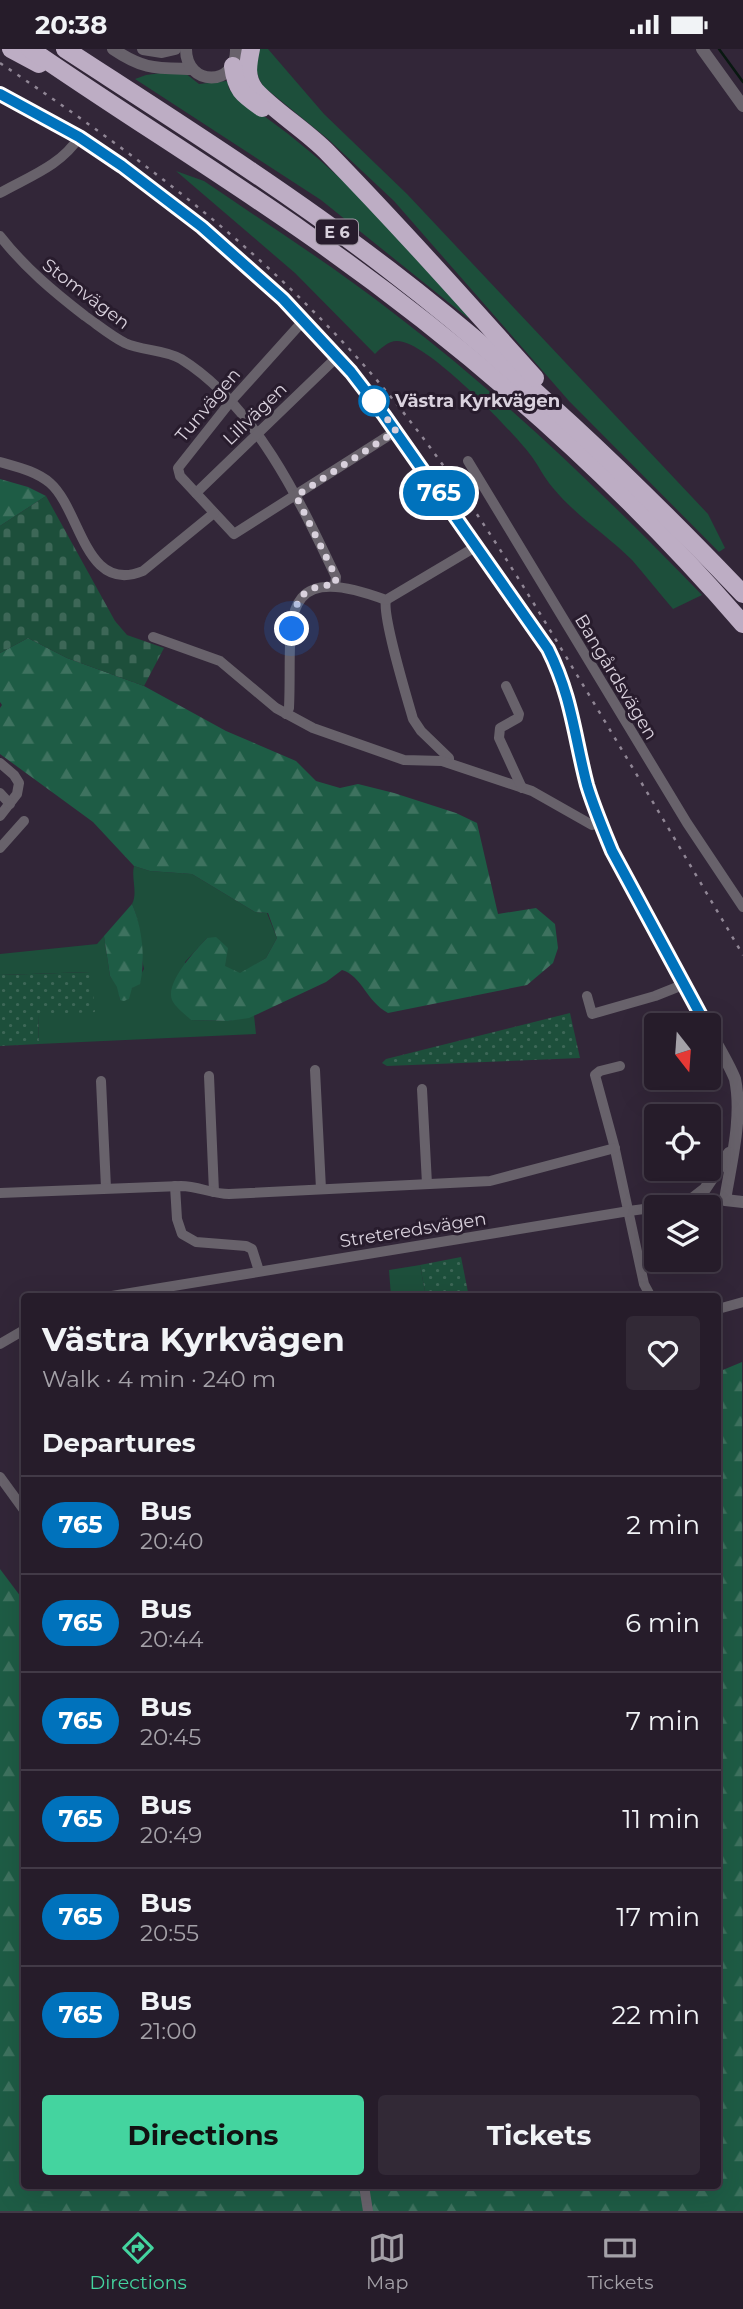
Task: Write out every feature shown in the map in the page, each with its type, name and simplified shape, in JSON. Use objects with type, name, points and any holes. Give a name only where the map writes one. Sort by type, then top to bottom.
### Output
[{"type":"highway","points":[[11,49],[96,94]]},
{"type":"highway","name":"E 6","points":[[30,49],[307,234],[441,335],[577,453],[649,523],[743,624]]},
{"type":"highway","name":"E 6","points":[[65,49],[253,171],[388,269],[520,377],[590,441],[662,508],[743,594]]},
{"type":"highway","points":[[251,49],[247,71],[255,89],[320,145],[390,216],[590,441]]},
{"type":"highway","points":[[236,53],[236,86],[247,98],[350,177]]},
{"type":"street","points":[[113,49],[147,68],[192,69],[205,77],[216,78],[222,75],[236,53]]},
{"type":"street","points":[[143,49],[162,52],[175,49]]},
{"type":"street","points":[[186,49],[192,69]]},
{"type":"street","points":[[702,49],[743,106]]},
{"type":"street","points":[[0,94],[79,137],[202,227],[303,321],[337,357],[396,431],[537,632],[558,669],[570,705],[587,785],[600,823],[612,851],[700,1013]]},
{"type":"street","points":[[0,193],[54,163],[68,153],[79,137]]},
{"type":"street","name":"Stomvägen","points":[[0,236],[27,268],[102,328],[125,343],[179,358],[231,401],[256,433],[296,496],[336,577],[335,585]]},
{"type":"street","name":"Tunvägen","points":[[214,513],[180,476],[178,468],[231,401],[303,321]]},
{"type":"street","name":"Lillvägen","points":[[196,493],[337,357]]},
{"type":"street","points":[[0,462],[37,474],[51,484],[96,562],[121,575],[139,573],[214,513],[234,534],[396,431]]},
{"type":"street","name":"Bangårdsvägen","points":[[468,461],[687,823],[743,907]]},
{"type":"street","points":[[286,714],[289,708],[295,608],[304,592],[315,586],[335,585],[386,600],[477,546]]},
{"type":"street","points":[[386,600],[389,627],[413,719],[421,731],[449,758],[449,763]]},
{"type":"street","points":[[153,637],[220,661],[286,714],[313,728],[404,760],[449,763],[544,797],[592,825],[600,823]]},
{"type":"street","points":[[506,686],[519,714],[518,718],[500,728],[499,738],[522,788]]},
{"type":"street","points":[[0,763],[19,783],[17,794],[0,816]]},
{"type":"street","points":[[0,793],[10,804]]},
{"type":"street","points":[[0,848],[24,821]]},
{"type":"street","points":[[587,996],[592,1014],[655,996],[685,984]]},
{"type":"street","points":[[721,1052],[737,1085],[740,1121],[725,1200],[743,1202]]},
{"type":"street","points":[[620,1066],[595,1075],[649,1293]]},
{"type":"street","points":[[315,1070],[321,1189]]},
{"type":"street","points":[[209,1076],[214,1192]]},
{"type":"street","points":[[101,1081],[106,1188]]},
{"type":"street","points":[[422,1089],[427,1184]]},
{"type":"street","points":[[697,1195],[705,1189],[735,1144]]},
{"type":"street","points":[[0,1193],[175,1186],[229,1194],[490,1181],[615,1148]]},
{"type":"street","points":[[175,1186],[177,1219],[182,1234],[196,1241],[246,1246],[256,1254],[260,1271]]},
{"type":"street","name":"Streteredsvägen","points":[[721,1200],[725,1200]]},
{"type":"street","name":"Streteredsvägen","points":[[130,1293],[644,1209]]},
{"type":"street","points":[[721,1309],[743,1302]]},
{"type":"street","points":[[0,1344],[21,1332]]},
{"type":"street","points":[[0,1477],[21,1506]]},
{"type":"street","points":[[364,2189],[368,2211]]},
{"type":"green space","points":[[257,49],[268,49],[324,114],[407,194],[708,514],[725,548],[719,552],[569,401],[394,201],[328,139],[264,87],[256,69]]},
{"type":"green space","points":[[176,71],[185,73],[199,84],[227,81],[229,89],[236,97],[301,144],[361,197],[472,313],[468,318],[321,200],[135,79]]},
{"type":"green space","points":[[176,171],[204,181],[373,297],[437,347],[554,449],[702,595],[673,609],[632,560],[562,498],[519,441],[467,388],[427,355],[410,345],[394,341],[375,354],[295,273]]},
{"type":"green space","points":[[0,479],[28,487],[46,496],[0,526]]},
{"type":"green space","points":[[46,496],[115,621],[127,635],[164,648],[144,686],[67,658],[28,638],[0,653],[0,526]]},
{"type":"green space","points":[[28,638],[67,658],[144,686],[226,731],[296,761],[316,781],[340,788],[358,784],[394,793],[456,813],[477,823],[498,914],[536,908],[555,924],[558,948],[553,963],[527,985],[388,1013],[374,1002],[355,978],[342,970],[326,982],[249,1018],[228,1021],[191,1020],[172,1000],[173,984],[183,967],[207,938],[216,937],[228,948],[225,966],[240,973],[266,958],[277,938],[268,913],[255,912],[192,874],[150,871],[134,866],[93,822],[0,754],[0,653]]},
{"type":"green space","points":[[134,866],[150,871],[192,874],[255,912],[267,913],[277,938],[266,958],[240,974],[225,967],[225,957],[207,938],[185,962],[191,1020],[228,1021],[254,1015],[256,1034],[39,1044],[38,1015],[91,972],[0,975],[0,954],[97,944],[104,936],[110,976],[118,987],[120,1000],[132,988],[144,969],[139,928],[132,904]]},
{"type":"green space","points":[[132,904],[141,933],[143,964],[140,984],[132,988],[129,999],[124,1001],[120,1000],[117,987],[110,976],[104,936]]},
{"type":"green space","points":[[91,972],[95,1012],[38,1015],[39,1044],[0,1046],[0,975]]},
{"type":"green space","points":[[570,1013],[580,1058],[387,1066],[382,1063],[386,1059]]},
{"type":"green space","points":[[461,1257],[468,1293],[425,1293],[420,1265]]},
{"type":"green space","points":[[420,1265],[425,1293],[391,1293],[389,1270]]},
{"type":"green space","points":[[742,1362],[743,2211],[0,2211],[0,1569],[21,1597],[21,2189],[721,2189],[721,1371]]},
{"type":"waterway","points":[[719,49],[743,82]]},
{"type":"railway","points":[[0,63],[90,125],[220,225],[300,299],[373,375],[435,454],[492,537],[593,701],[743,955]]},
{"type":"bus line","name":"765","points":[[0,94],[100,151],[226,247],[283,299],[351,372],[384,415],[548,649],[570,705],[587,785],[600,823],[612,851],[674,961],[699,1013]]},
{"type":"place","name":"Västra Kyrkvägen","points":[[374,401]]},
{"type":"route","points":[[292,629],[295,608],[304,592],[315,586],[335,585],[336,577],[296,496],[396,431],[374,401]]}]
